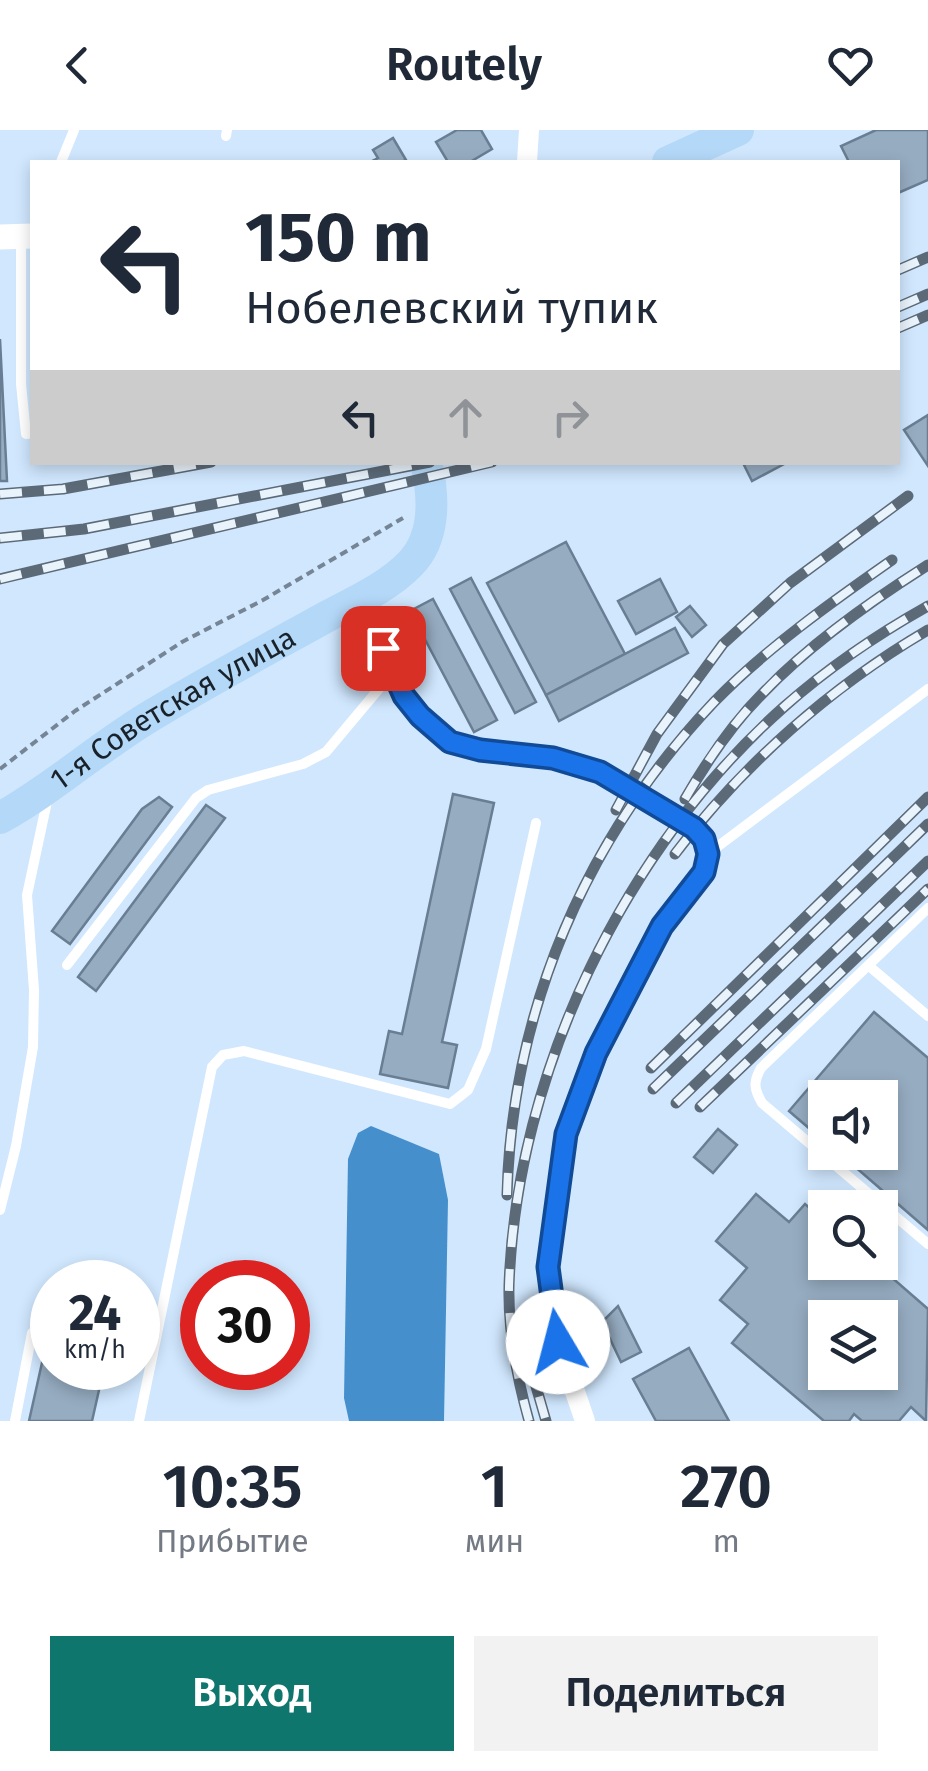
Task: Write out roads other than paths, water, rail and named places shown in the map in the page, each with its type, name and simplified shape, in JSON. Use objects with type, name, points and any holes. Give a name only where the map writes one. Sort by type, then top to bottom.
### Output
[{"type":"main road","points":[[672,160],[738,130]]},
{"type":"main road","name":"1-я Советская улица","points":[[0,818],[49,789],[120,734],[362,598],[412,563],[426,538],[432,511],[426,465]]},
{"type":"street","points":[[527,160],[529,130]]},
{"type":"street","points":[[362,598],[404,696],[450,742],[480,750],[553,758],[600,772],[694,828],[704,839],[708,854],[704,872],[662,926],[596,1053],[566,1134],[548,1267],[558,1342],[585,1421]]},
{"type":"lane","points":[[61,160],[74,130]]},
{"type":"lane","points":[[18,237],[27,383],[26,434],[30,433]]},
{"type":"lane","points":[[68,965],[196,798],[208,790],[303,764],[326,752],[393,672]]},
{"type":"lane","points":[[708,854],[928,688]]},
{"type":"lane","points":[[0,1210],[33,1047],[34,990],[27,895],[49,789]]},
{"type":"lane","points":[[140,1421],[212,1066],[223,1055],[244,1051],[450,1104],[468,1090],[486,1049],[536,823]]},
{"type":"lane","points":[[928,908],[754,1079],[755,1092],[762,1104],[928,1244]]},
{"type":"lane","points":[[869,966],[928,1016]]},
{"type":"lane","points":[[15,1421],[30,1344]]},
{"type":"water","points":[[371,1126],[439,1154],[448,1200],[444,1421],[349,1421],[344,1398],[348,1159],[358,1133]]},
{"type":"railway","points":[[900,269],[928,257]]},
{"type":"railway","points":[[900,306],[928,294]]},
{"type":"railway","points":[[900,327],[928,315]]},
{"type":"railway","points":[[0,494],[63,489],[195,465]]},
{"type":"railway","points":[[0,538],[84,529],[415,465]]},
{"type":"railway","points":[[0,579],[479,465]]},
{"type":"railway","points":[[616,810],[657,734],[723,644],[790,583],[908,496]]},
{"type":"railway","points":[[507,1195],[512,1126],[523,1059],[541,993],[564,930],[628,810],[669,754],[733,683],[799,627],[892,560]]},
{"type":"railway","points":[[685,799],[730,730],[781,675],[842,624],[928,565]]},
{"type":"railway","points":[[529,1421],[510,1320],[516,1206],[533,1125],[557,1046],[590,969],[629,895],[675,826],[727,763],[818,678],[928,606]]},
{"type":"railway","points":[[675,854],[729,789],[791,730],[857,676],[928,630]]},
{"type":"railway","points":[[651,1068],[928,797]]},
{"type":"railway","points":[[653,1089],[928,824]]},
{"type":"railway","points":[[676,1103],[928,861]]},
{"type":"railway","points":[[700,1107],[928,889]]},
{"type":"railway","points":[[525,1310],[533,1376],[546,1421]]}]
